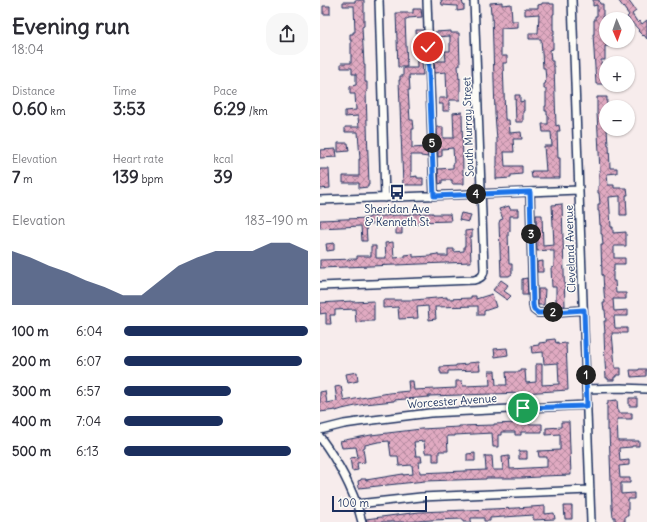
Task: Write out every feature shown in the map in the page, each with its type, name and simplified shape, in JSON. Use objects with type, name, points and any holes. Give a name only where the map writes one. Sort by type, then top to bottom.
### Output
[{"type":"street","points":[[379,0],[385,198]]},
{"type":"street","points":[[427,0],[434,196]]},
{"type":"street","name":"South Murray Street","points":[[320,286],[474,280],[482,277],[484,269],[474,0]]},
{"type":"street","name":"Cleveland Avenue","points":[[572,0],[591,522]]},
{"type":"street","points":[[320,200],[579,190]]},
{"type":"street","points":[[530,192],[534,310],[538,313],[584,310]]},
{"type":"street","points":[[586,389],[647,389]]},
{"type":"street","name":"Worcester Avenue","points":[[320,430],[344,424],[430,413],[467,410],[587,406]]},
{"type":"street","points":[[320,437],[344,474],[357,504],[362,522]]},
{"type":"street","points":[[357,504],[421,497],[590,490]]},
{"type":"building","points":[[355,0],[364,0],[364,26],[362,27],[365,82],[367,82],[369,184],[368,187],[359,188],[359,183],[343,183],[343,176],[359,176],[360,159],[358,132],[345,132],[345,127],[359,127],[358,116],[345,117],[345,111],[356,110],[355,94],[350,94],[350,86],[356,85],[356,74],[352,74],[352,68],[341,68],[341,63],[351,63],[350,34],[355,32],[354,6],[343,6],[343,2],[355,2]]},
{"type":"building","points":[[441,0],[462,0],[464,10],[457,11],[457,6],[442,5]]},
{"type":"building","points":[[593,0],[599,0],[600,4],[603,4],[603,12],[599,12],[599,48],[605,48],[605,56],[599,56],[599,84],[596,84],[593,34],[594,20],[595,16],[597,16],[597,5],[593,6]]},
{"type":"building","points":[[618,0],[628,0],[636,11],[627,12]]},
{"type":"building","points":[[502,2],[502,5],[511,4],[512,21],[518,21],[518,27],[501,28],[501,56],[507,56],[507,63],[503,63],[505,119],[509,120],[510,133],[521,132],[522,139],[513,139],[514,152],[504,152],[505,166],[522,166],[522,174],[511,175],[511,178],[496,179],[497,140],[492,13],[490,3]]},
{"type":"building","points":[[542,3],[554,4],[553,49],[550,50],[551,61],[553,61],[554,66],[556,126],[559,125],[560,131],[557,131],[558,158],[560,158],[560,178],[532,178],[531,171],[546,171],[544,146],[552,146],[551,132],[543,132],[542,124],[548,124],[548,115],[547,111],[545,111],[546,89],[544,89],[544,84],[546,80],[545,68],[543,68],[541,39],[529,39],[529,33],[538,33],[539,14],[525,15],[525,8],[538,8],[538,5]]},
{"type":"building","points":[[323,6],[330,6],[330,14],[323,14]]},
{"type":"building","points":[[413,9],[421,9],[422,17],[405,19],[407,67],[398,67],[396,13],[413,13]]},
{"type":"building","points":[[635,18],[638,23],[640,21],[642,24],[647,20],[647,39],[638,31],[639,30],[635,26]]},
{"type":"building","points":[[416,30],[423,30],[424,60],[422,60],[423,75],[409,75],[410,90],[408,90],[410,120],[413,120],[414,129],[412,129],[412,148],[427,147],[428,157],[411,155],[411,177],[417,176],[417,178],[423,178],[423,185],[403,185],[399,80],[400,76],[403,76],[403,68],[417,68]]},
{"type":"building","points":[[451,31],[451,33],[459,33],[460,65],[458,66],[459,79],[460,78],[460,100],[449,100],[449,111],[443,111],[443,104],[439,104],[439,98],[447,98],[446,72],[435,73],[434,61],[446,61],[445,51],[450,51],[450,36],[435,37],[435,32]]},
{"type":"building","points":[[515,95],[520,95],[520,102],[524,101],[523,122],[516,122]]},
{"type":"building","points":[[597,97],[607,97],[607,100],[599,100],[599,136],[607,136],[610,168],[617,168],[617,173],[607,174],[608,185],[614,185],[614,188],[627,188],[628,195],[626,195],[627,215],[620,215],[620,196],[609,197],[611,227],[613,227],[613,233],[626,232],[626,246],[614,246],[614,258],[625,258],[625,264],[614,264],[613,281],[615,281],[616,293],[626,293],[626,299],[613,299],[614,311],[628,310],[628,316],[614,316],[615,328],[627,328],[627,333],[612,333],[615,368],[621,368],[621,375],[616,375],[614,380],[608,380],[608,378],[606,378],[604,321],[606,321],[603,303],[605,303],[601,245],[603,245],[598,211],[598,204],[600,204],[598,186],[600,172]]},
{"type":"building","points":[[462,112],[464,184],[452,184],[452,180],[442,180],[442,183],[439,184],[438,169],[453,168],[454,164],[453,148],[442,149],[442,156],[438,157],[437,127],[443,127],[443,138],[454,138],[453,113]]},
{"type":"building","points":[[338,143],[348,143],[349,151],[338,152]]},
{"type":"building","points":[[336,149],[337,157],[320,158],[320,150]]},
{"type":"building","points":[[320,169],[329,169],[330,188],[320,189]]},
{"type":"building","points":[[562,204],[565,306],[556,306],[556,287],[552,287],[551,268],[554,267],[554,251],[537,251],[536,215],[542,215],[543,246],[554,245],[552,205]]},
{"type":"building","points":[[509,206],[510,209],[519,209],[519,216],[510,216],[510,231],[508,232],[509,264],[512,264],[512,274],[509,276],[501,276],[499,223],[500,220],[503,219],[499,209]]},
{"type":"building","points":[[427,213],[450,214],[451,221],[419,222],[419,224],[402,225],[402,234],[396,234],[396,223],[366,224],[367,241],[362,241],[361,226],[320,228],[320,220],[369,218]]},
{"type":"building","points":[[461,213],[471,215],[469,222],[459,220]]},
{"type":"building","points":[[472,230],[472,237],[470,237],[471,262],[320,268],[320,260],[357,259],[357,256],[371,256],[371,246],[376,246],[376,258],[386,258],[385,243],[393,242],[394,258],[405,257],[405,255],[413,254],[413,257],[438,254],[438,256],[448,256],[448,249],[454,249],[454,252],[464,251],[465,231]]},
{"type":"building","points":[[334,243],[334,250],[327,251],[326,244]]},
{"type":"building","points":[[543,261],[543,272],[537,272],[537,262]]},
{"type":"building","points":[[527,278],[528,295],[522,295],[522,279]]},
{"type":"building","points":[[501,280],[508,285],[504,291],[511,296],[507,300],[493,290]]},
{"type":"building","points":[[538,289],[545,289],[544,305],[538,305]]},
{"type":"building","points":[[492,294],[496,307],[484,311],[484,315],[478,315],[478,306],[435,307],[436,319],[429,320],[428,306],[417,307],[418,318],[399,319],[398,307],[383,308],[383,300],[414,300],[447,297],[447,299],[471,298],[471,296],[476,296],[476,299]]},
{"type":"building","points":[[374,301],[374,321],[361,321],[356,323],[355,309],[335,310],[335,315],[330,315],[331,324],[326,324],[326,313],[320,314],[320,303]]},
{"type":"building","points":[[555,339],[556,343],[558,342],[558,344],[566,343],[568,390],[429,396],[365,404],[336,411],[320,412],[320,392],[325,391],[327,403],[337,401],[335,387],[341,386],[344,401],[409,391],[408,381],[413,381],[414,390],[456,388],[456,381],[462,381],[463,386],[490,385],[489,371],[495,371],[496,385],[507,385],[506,372],[520,372],[520,370],[525,370],[526,383],[536,382],[536,364],[542,364],[542,385],[559,384],[558,363],[544,364],[543,352],[532,353],[531,346],[547,342],[546,340]]},
{"type":"building","points":[[507,348],[508,355],[495,357],[494,349]]},
{"type":"building","points":[[479,362],[480,370],[448,371],[448,374],[441,374],[440,372],[440,367]]},
{"type":"building","points":[[646,369],[646,376],[631,377],[630,370]]},
{"type":"building","points":[[357,372],[358,381],[348,383],[346,374]]},
{"type":"building","points":[[629,398],[637,398],[637,406],[629,406]]},
{"type":"building","points":[[617,400],[618,413],[632,413],[632,419],[617,419],[618,441],[639,441],[639,446],[619,448],[620,461],[629,460],[629,465],[619,466],[620,478],[630,478],[630,483],[621,483],[621,494],[634,493],[634,499],[628,499],[628,516],[625,516],[625,522],[615,522],[612,508],[609,430],[607,430],[607,404],[608,401]]},
{"type":"building","points":[[561,422],[569,422],[571,475],[425,481],[359,488],[358,481],[361,479],[366,480],[403,474],[413,474],[412,465],[399,466],[398,456],[391,456],[389,441],[378,442],[365,445],[363,448],[365,462],[357,463],[358,470],[352,471],[350,458],[358,457],[356,447],[342,448],[340,441],[371,435],[421,429],[518,423],[542,424],[542,432],[521,432],[521,435],[515,435],[515,432],[501,432],[501,435],[498,435],[498,447],[493,447],[492,433],[447,436],[448,451],[439,451],[439,461],[433,461],[433,453],[425,453],[424,441],[414,442],[416,456],[421,456],[422,462],[419,462],[420,473],[486,470],[485,456],[492,456],[493,470],[503,470],[502,457],[509,456],[510,469],[547,467],[547,457],[539,457],[538,451],[560,450],[560,434],[546,435],[546,428],[561,427]]},
{"type":"building","points":[[519,451],[527,451],[527,459],[519,459]]},
{"type":"building","points":[[475,453],[475,461],[467,461],[467,454]]},
{"type":"building","points":[[545,506],[545,514],[554,513],[555,519],[533,520],[533,515],[490,518],[490,521],[484,521],[484,518],[471,518],[471,522],[463,522],[463,519],[406,522],[367,522],[366,519],[419,512]]},
{"type":"building","points":[[564,506],[572,506],[572,519],[565,519]]},
{"type":"place","name":"Sheridan Ave & Kenneth St","points":[[397,192]]},
{"type":"route","points":[[428,47],[434,196],[530,192],[534,310],[541,313],[584,310],[587,406],[523,408]]}]
